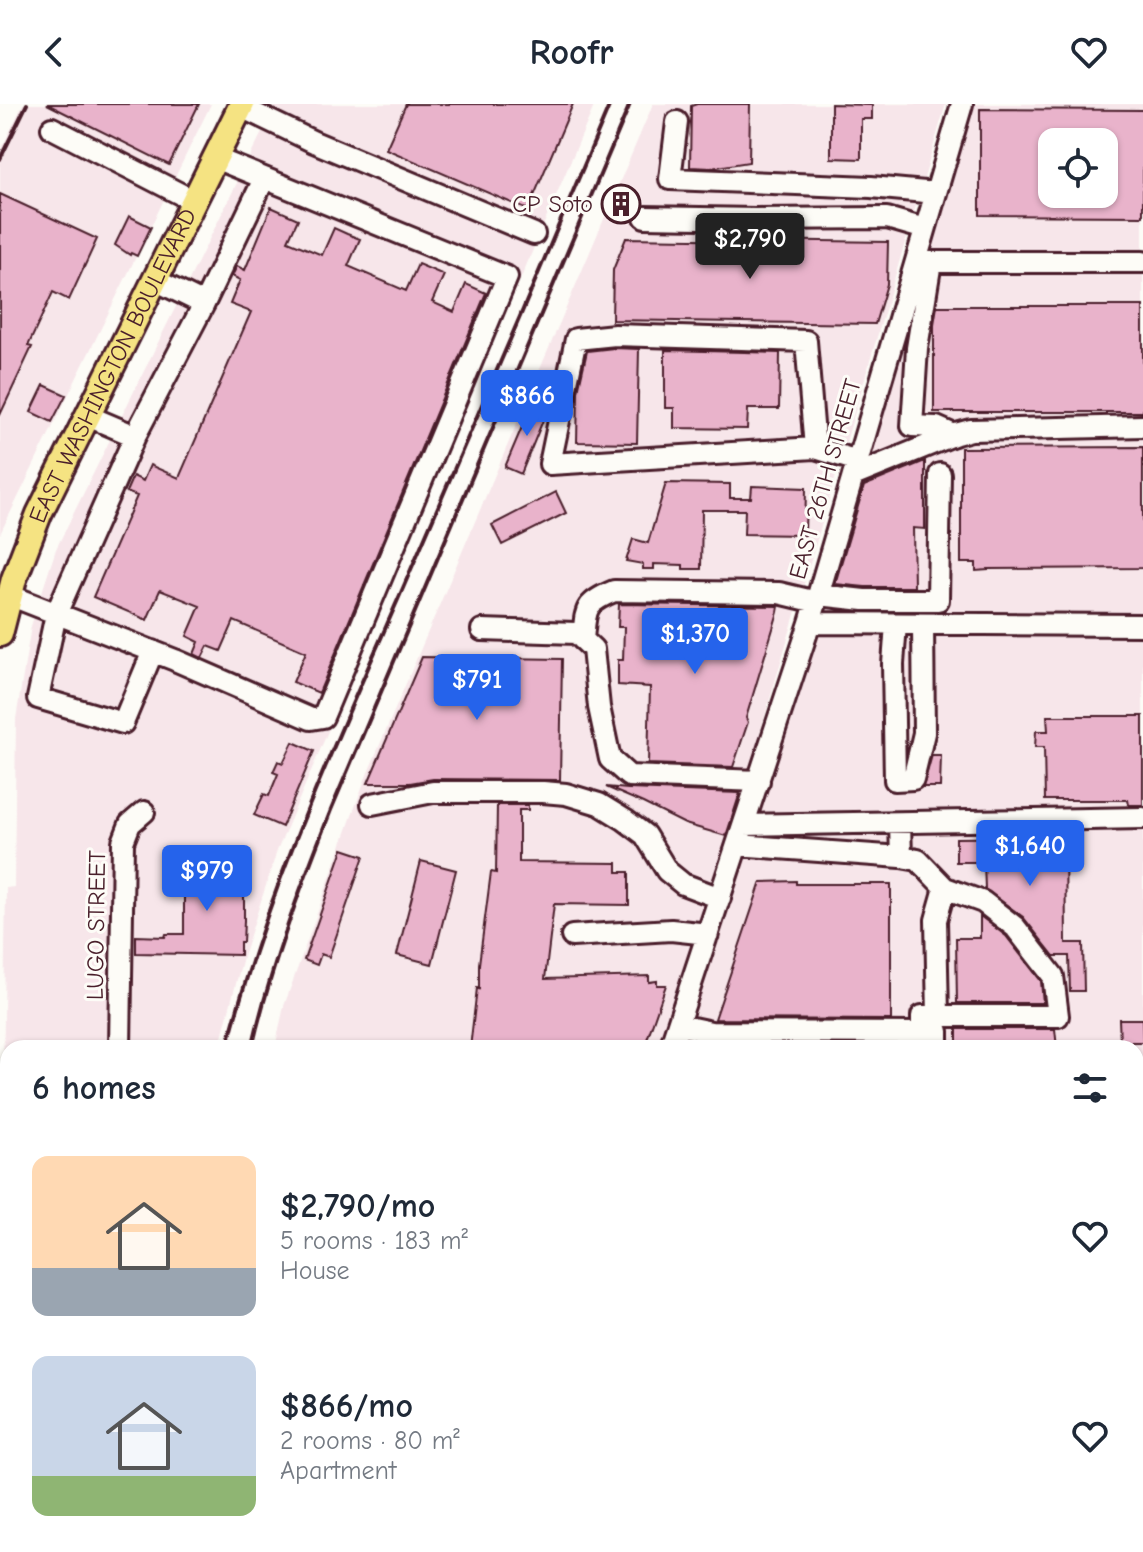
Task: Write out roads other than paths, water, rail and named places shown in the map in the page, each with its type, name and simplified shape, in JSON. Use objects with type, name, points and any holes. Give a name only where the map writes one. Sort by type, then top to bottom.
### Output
[{"type":"main road","name":"EAST WASHINGTON BOULEVARD","points":[[0,634],[9,595],[39,514],[242,106]]},
{"type":"street","name":"EAST 26TH STREET","points":[[673,1040],[810,623],[856,468],[923,262],[925,229],[962,104]]},
{"type":"street","points":[[242,106],[314,142],[534,234]]},
{"type":"street","points":[[677,122],[670,179],[871,187],[936,193]]},
{"type":"street","points":[[52,128],[194,201]]},
{"type":"street","points":[[9,595],[153,651],[311,719],[323,717],[507,277],[215,158]]},
{"type":"street","points":[[153,651],[123,723],[38,698],[56,614],[135,436],[204,304],[264,179]]},
{"type":"street","points":[[645,217],[887,218],[925,229]]},
{"type":"street","points":[[954,435],[936,427],[912,426],[923,262],[1143,262]]},
{"type":"street","points":[[155,280],[204,304]]},
{"type":"street","points":[[815,448],[806,341],[615,335],[576,339],[550,464],[815,448],[856,468],[971,430],[1143,426]]},
{"type":"street","points":[[88,416],[135,436]]},
{"type":"street","points":[[583,640],[586,613],[595,599],[614,591],[779,593],[818,598],[938,600],[940,474]]},
{"type":"street","points":[[810,623],[1143,625]]},
{"type":"street","points":[[896,624],[893,664],[895,780],[903,781],[913,779],[924,733],[923,624]]},
{"type":"street","points":[[482,630],[576,633],[593,649],[599,707],[610,759],[629,776],[759,781]]},
{"type":"street","points":[[372,804],[433,792],[566,794],[599,804],[625,820],[645,835],[667,871],[683,884],[720,898]]},
{"type":"street","name":"LUGO STREET","points":[[120,1040],[123,842],[130,824],[144,812]]},
{"type":"street","points":[[744,825],[1143,818]]},
{"type":"street","points":[[900,823],[901,857]]},
{"type":"street","points":[[737,845],[918,860],[945,888],[983,902],[1015,927],[1053,976],[1058,1016],[938,1032]]},
{"type":"street","points":[[938,1032],[936,920],[945,888]]},
{"type":"street","points":[[572,936],[671,930],[708,934]]},
{"type":"street","points":[[678,1025],[711,1032],[922,1033],[922,1016],[938,1032]]},
{"type":"railway","points":[[0,159],[27,104]]},
{"type":"railway","points":[[229,1040],[262,931],[304,818],[610,104]]},
{"type":"railway","points":[[254,1040],[287,928],[331,810],[630,104]]},
{"type":"place","name":"CP Soto","points":[[621,204]]}]
